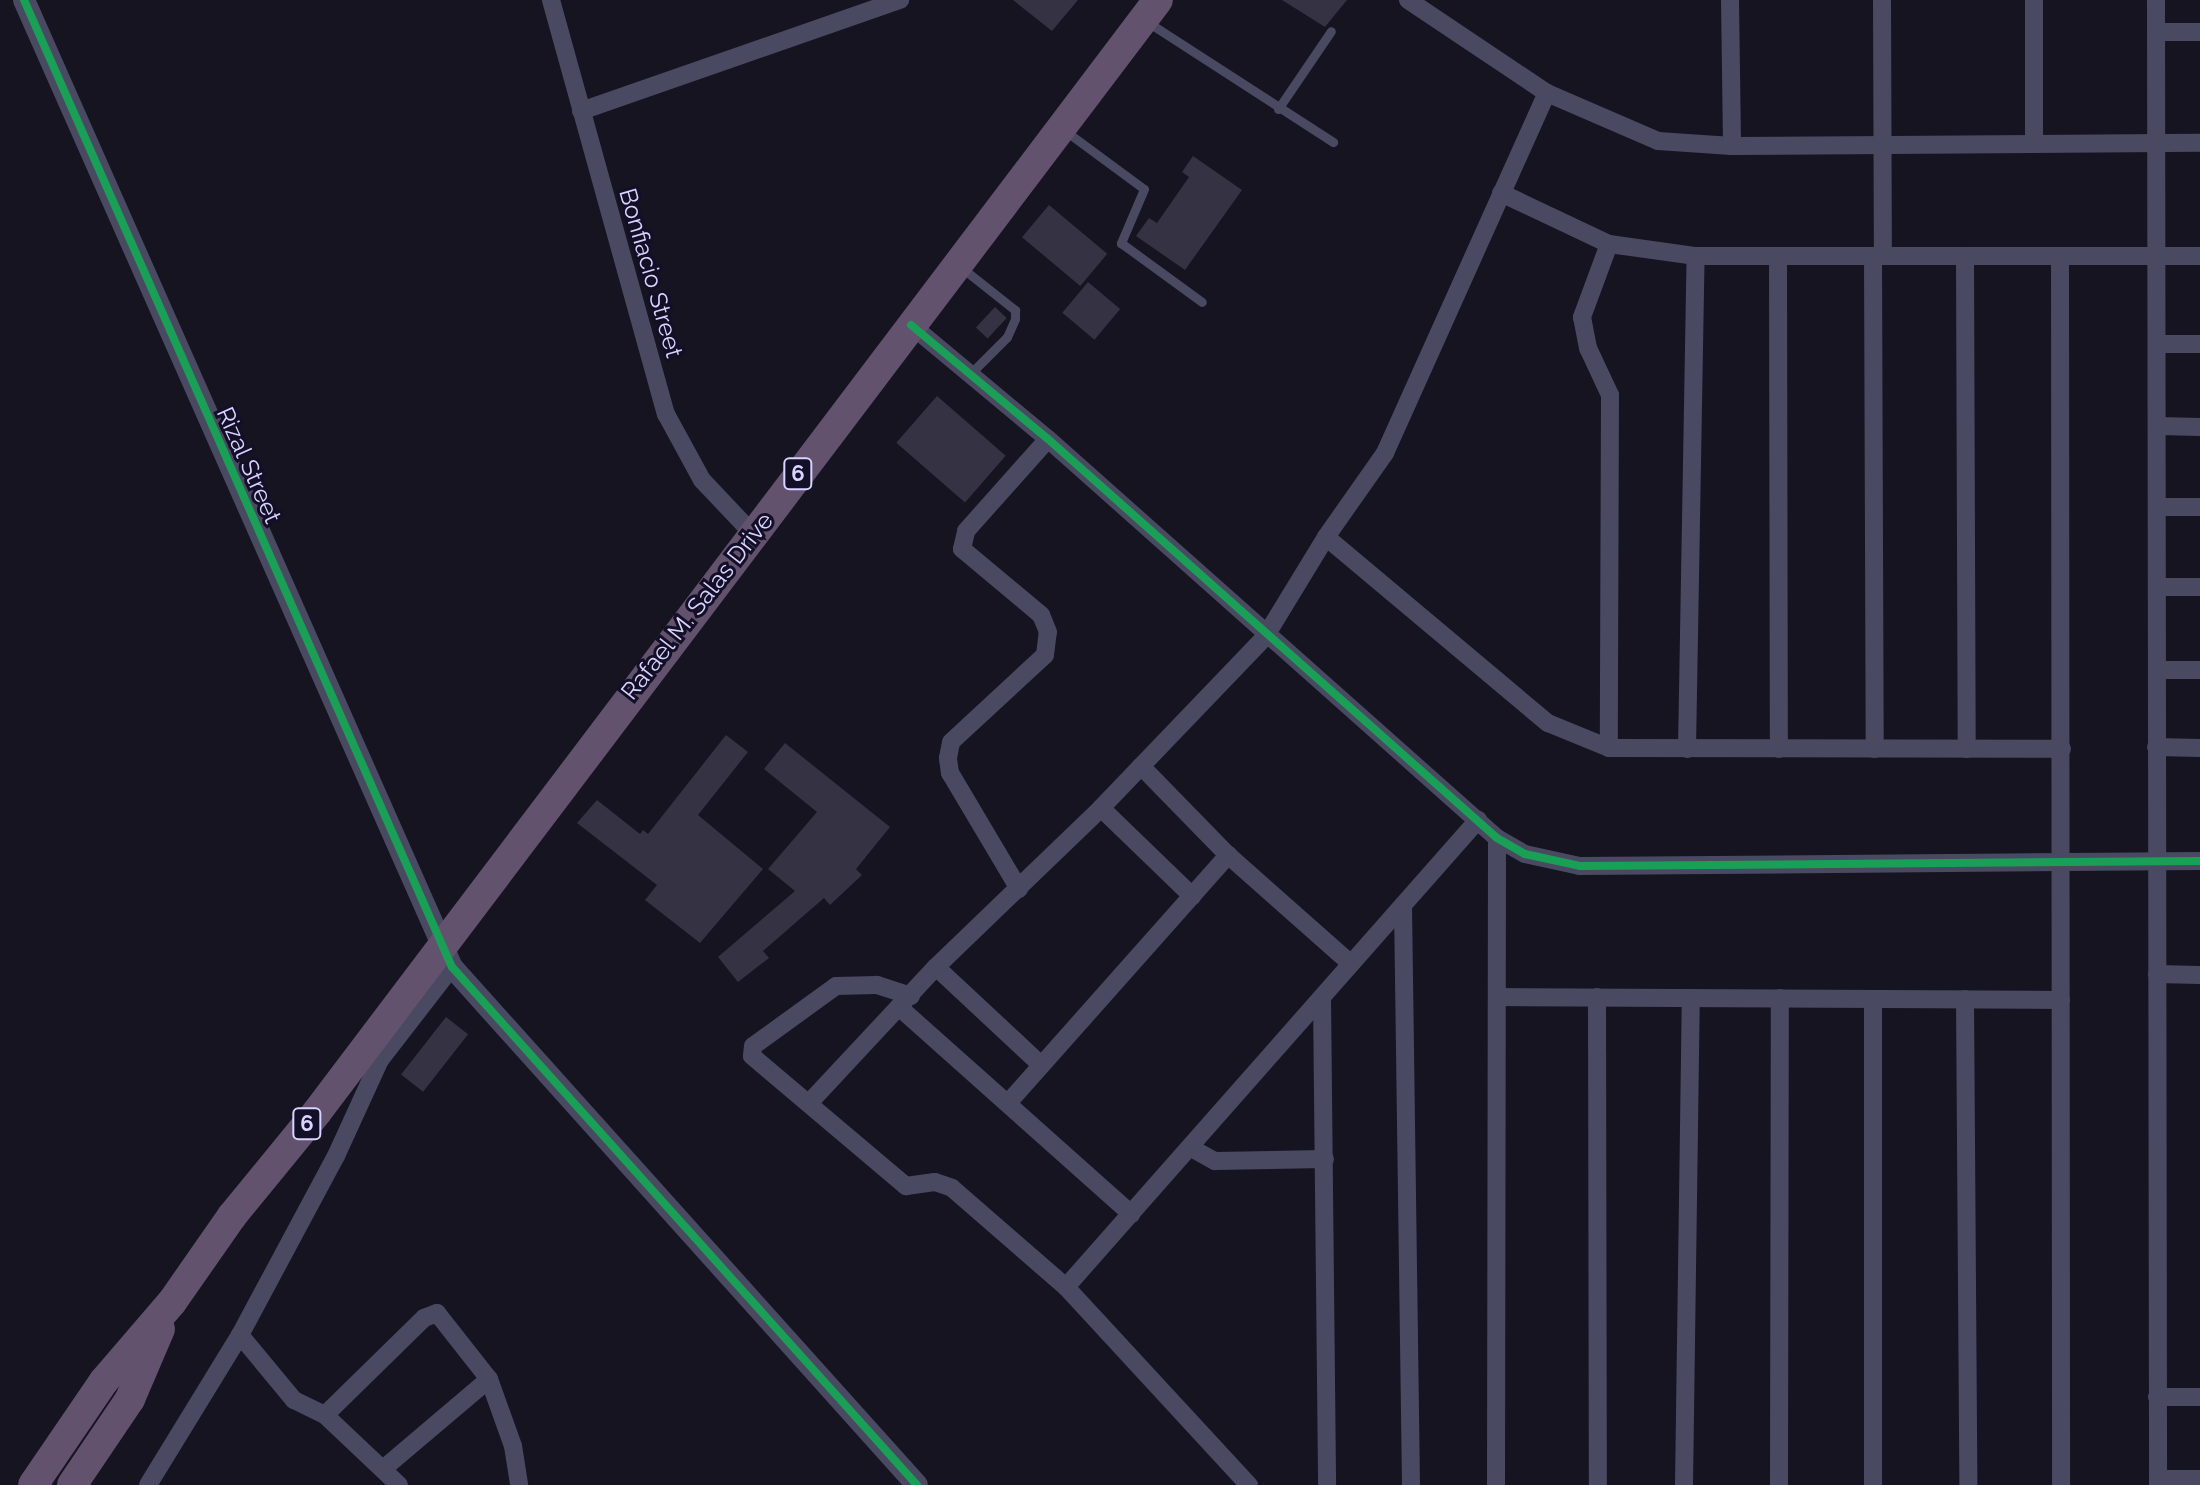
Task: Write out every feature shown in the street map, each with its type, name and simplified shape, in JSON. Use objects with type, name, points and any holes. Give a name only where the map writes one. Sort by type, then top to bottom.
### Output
[{"type":"highway","name":"Rafael M. Salas Drive","points":[[446,956],[748,529],[911,325],[1150,9]]},
{"type":"highway","name":"6","points":[[33,1485],[104,1381],[172,1302],[446,956]]},
{"type":"highway","points":[[72,1485],[130,1399],[172,1302]]},
{"type":"street","name":"Rizal Street","points":[[24,0],[446,956],[917,1485]]},
{"type":"street","name":"Bonfiacio Street","points":[[551,0],[666,414],[702,480],[724,509],[748,529]]},
{"type":"street","points":[[1408,0],[1547,93],[1658,141],[1732,146],[2200,143]]},
{"type":"street","points":[[1730,0],[1732,146]]},
{"type":"street","points":[[1875,749],[1878,256],[1884,145],[1882,0]]},
{"type":"street","points":[[2034,0],[2034,144]]},
{"type":"street","points":[[2156,0],[2159,344],[2156,747],[2158,1482],[2200,1479]]},
{"type":"street","points":[[581,111],[894,1]]},
{"type":"street","points":[[2156,32],[2200,32]]},
{"type":"street","points":[[810,1102],[936,967],[1101,808],[1265,637],[1326,537],[1385,453],[1547,93]]},
{"type":"street","points":[[1501,193],[1609,244],[1696,256],[2200,256]]},
{"type":"street","points":[[1609,244],[1582,317],[1588,348],[1610,395],[1609,748]]},
{"type":"street","points":[[1687,749],[1696,256]]},
{"type":"street","points":[[1778,256],[1779,749]]},
{"type":"street","points":[[1965,256],[1967,749]]},
{"type":"street","points":[[2060,256],[2061,1485]]},
{"type":"street","points":[[911,325],[1048,439],[1265,637],[1497,838],[1549,863],[1580,866],[2200,861]]},
{"type":"street","points":[[2159,344],[2200,344]]},
{"type":"street","points":[[2159,426],[2200,427]]},
{"type":"street","points":[[1019,889],[950,773],[948,758],[951,742],[1045,655],[1048,632],[1041,615],[962,549],[966,531],[1048,439]]},
{"type":"street","points":[[2158,507],[2200,507]]},
{"type":"street","points":[[1326,537],[1548,723],[1609,748],[2062,749]]},
{"type":"street","points":[[2158,587],[2200,587]]},
{"type":"street","points":[[2158,670],[2200,670]]},
{"type":"street","points":[[2156,747],[2200,748]]},
{"type":"street","points":[[1141,766],[1228,855],[1351,964]]},
{"type":"street","points":[[1101,808],[1192,896]]},
{"type":"street","points":[[1066,1287],[1193,1149],[1478,820]]},
{"type":"street","points":[[1496,1485],[1497,838]]},
{"type":"street","points":[[1008,1103],[1228,855]]},
{"type":"street","points":[[1403,905],[1411,1485]]},
{"type":"street","points":[[148,1485],[240,1335],[336,1156],[380,1060],[446,956]]},
{"type":"street","points":[[936,967],[1041,1065]]},
{"type":"street","points":[[2157,974],[2200,975]]},
{"type":"street","points":[[1131,1214],[1008,1103],[905,1002],[877,985],[836,986],[753,1046],[756,1063],[810,1102],[906,1186],[935,1182],[952,1188],[1066,1287],[1249,1485]]},
{"type":"street","points":[[1497,997],[2061,1000]]},
{"type":"street","points":[[1597,997],[1598,1485]]},
{"type":"street","points":[[1322,998],[1327,1485]]},
{"type":"street","points":[[1684,1485],[1691,998]]},
{"type":"street","points":[[1779,1485],[1780,998]]},
{"type":"street","points":[[1873,999],[1873,1485]]},
{"type":"street","points":[[1965,999],[1968,1485]]},
{"type":"street","points":[[1193,1149],[1215,1161],[1325,1159]]},
{"type":"street","points":[[325,1415],[431,1314],[444,1318],[489,1379],[513,1446],[519,1485]]},
{"type":"street","points":[[240,1335],[294,1400],[325,1415],[399,1485]]},
{"type":"street","points":[[383,1469],[489,1379]]},
{"type":"street","points":[[2157,1397],[2200,1397]]},
{"type":"lane","points":[[1150,9],[1278,109],[1333,142]]},
{"type":"lane","points":[[1278,109],[1331,31]]},
{"type":"lane","points":[[1061,128],[1144,189],[1121,243],[1202,302]]},
{"type":"lane","points":[[956,264],[1015,310],[1007,337],[970,374]]},
{"type":"building","points":[[1013,0],[1078,0],[1052,31]]},
{"type":"building","points":[[1282,0],[1347,0],[1325,27]]},
{"type":"building","points":[[1193,156],[1242,190],[1185,270],[1136,236],[1149,218],[1157,223],[1189,177],[1182,172]]},
{"type":"building","points":[[1049,205],[1107,254],[1080,286],[1022,237]]},
{"type":"building","points":[[1088,282],[1120,309],[1094,340],[1062,313]]},
{"type":"building","points":[[995,307],[1007,318],[988,338],[976,327]]},
{"type":"building","points":[[937,396],[1006,456],[965,502],[896,443]]},
{"type":"building","points":[[726,735],[748,752],[698,815],[763,869],[700,943],[645,900],[657,885],[577,823],[597,800],[640,834],[643,830],[648,834]]},
{"type":"building","points":[[785,743],[890,827],[856,869],[862,875],[830,905],[824,898],[763,951],[769,958],[738,982],[718,957],[795,891],[768,869],[817,812],[764,769]]},
{"type":"building","points":[[446,1017],[468,1034],[423,1092],[401,1075]]},
{"type":"cycle path","points":[[24,0],[452,967],[917,1485]]},
{"type":"cycle path","points":[[911,325],[1048,439],[1497,838],[1525,854],[1580,866],[2200,861]]}]
